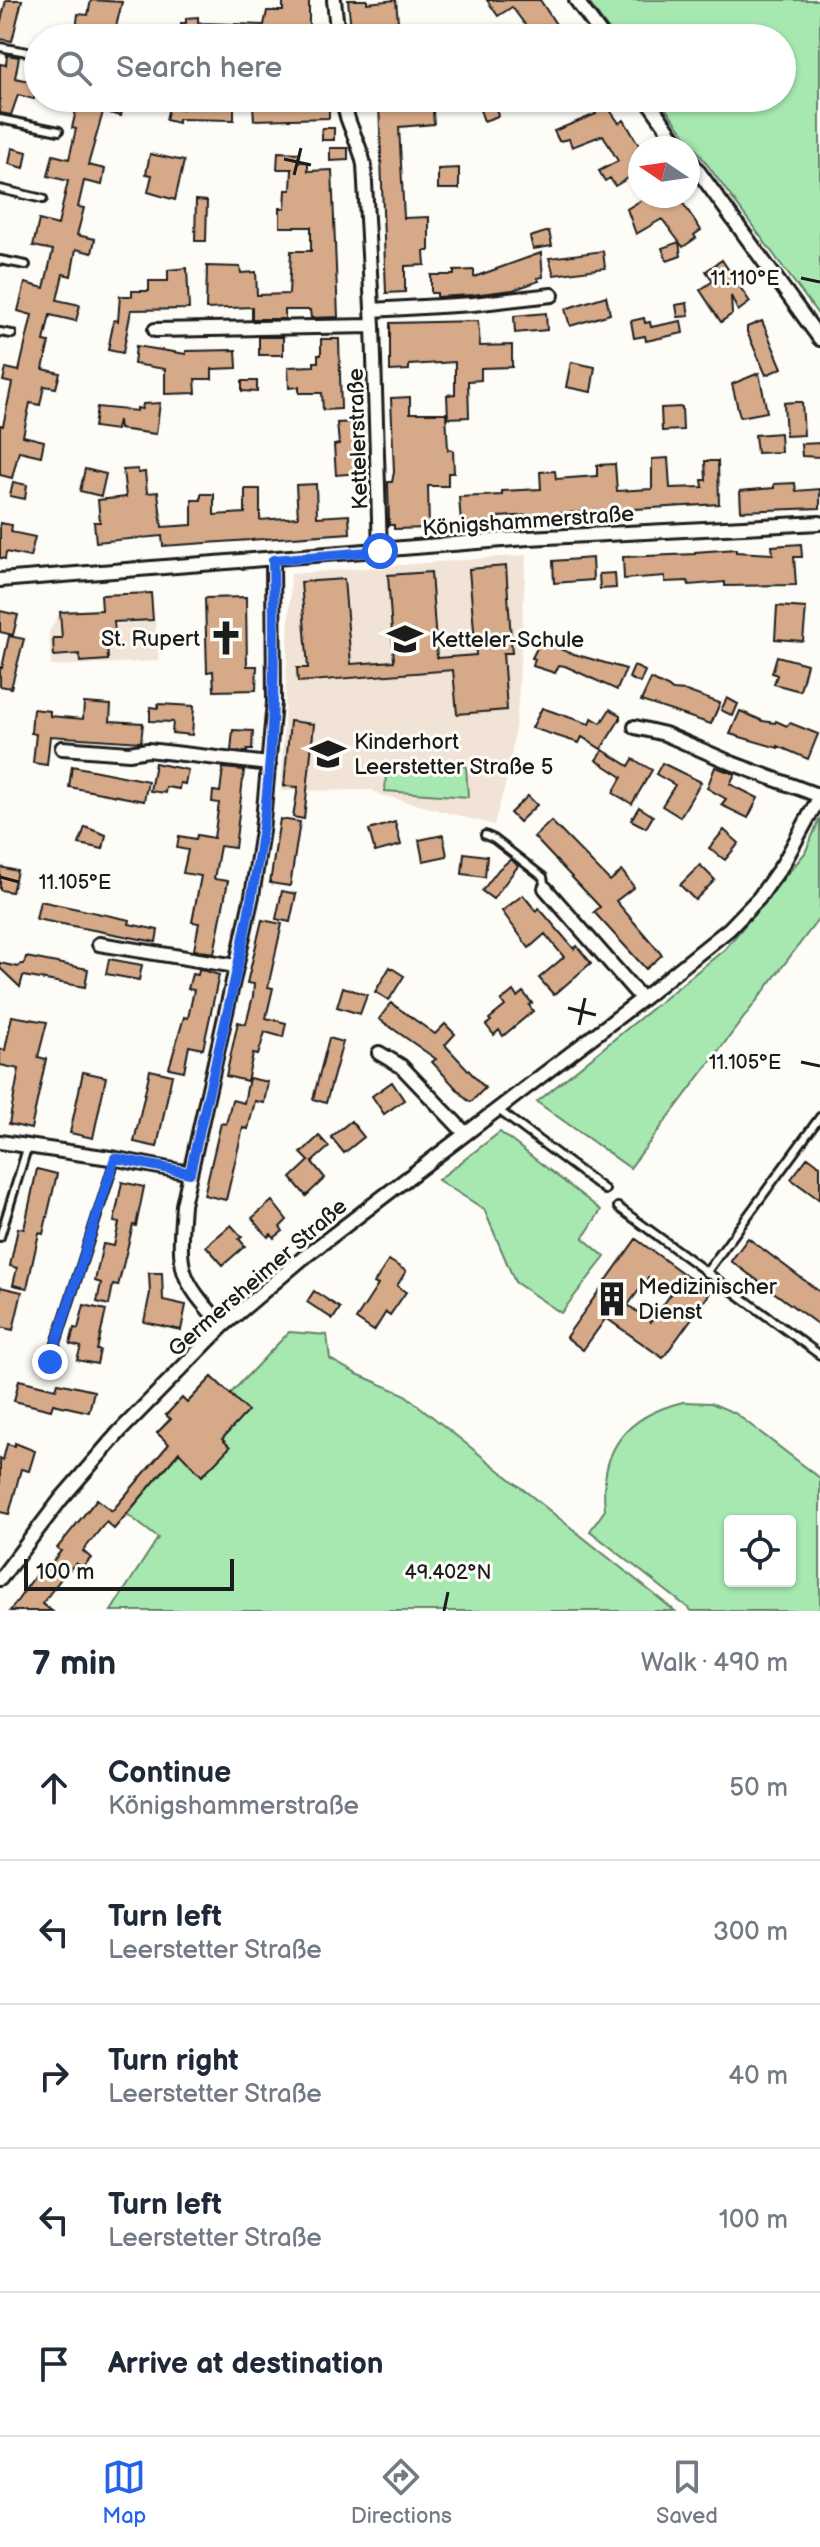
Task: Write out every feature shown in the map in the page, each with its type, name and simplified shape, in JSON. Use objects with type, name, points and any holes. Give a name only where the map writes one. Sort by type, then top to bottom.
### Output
[{"type":"street","points":[[334,0],[337,24]]},
{"type":"street","points":[[576,0],[594,24]]},
{"type":"street","name":"Kettelerstraße","points":[[346,112],[361,148],[364,165],[380,551]]},
{"type":"street","points":[[656,112],[673,136]]},
{"type":"street","points":[[700,174],[820,339]]},
{"type":"street","points":[[372,310],[473,304],[552,295]]},
{"type":"street","points":[[155,330],[373,326]]},
{"type":"street","name":"Königshammerstraße","points":[[0,580],[528,538],[820,523]]},
{"type":"street","points":[[223,1326],[191,1289],[179,1256],[183,1205],[252,896],[274,703],[273,560]]},
{"type":"street","name":"Germersheimer Straße","points":[[0,1579],[5,1563],[120,1431],[223,1326],[303,1258],[711,946],[759,898],[803,831],[820,796],[665,734],[635,727]]},
{"type":"street","points":[[62,748],[129,753],[148,750],[269,764]]},
{"type":"street","points":[[545,888],[642,999]]},
{"type":"street","points":[[99,944],[236,966]]},
{"type":"street","points":[[379,1053],[401,1066],[465,1133]]},
{"type":"street","points":[[0,1142],[115,1158],[190,1173]]},
{"type":"lane","points":[[0,47],[24,51]]},
{"type":"lane","points":[[0,119],[59,131]]},
{"type":"lane","points":[[0,189],[43,199]]},
{"type":"lane","points":[[0,260],[26,265]]},
{"type":"lane","points":[[0,332],[12,334]]},
{"type":"lane","points":[[485,835],[543,877],[545,888]]},
{"type":"lane","points":[[497,1109],[605,1190]]},
{"type":"lane","points":[[706,1273],[820,1117]]},
{"type":"lane","points":[[0,1237],[28,1145]]},
{"type":"lane","points":[[50,1362],[115,1158]]},
{"type":"lane","points":[[618,1207],[820,1355]]},
{"type":"shaded area","name":"Ketteler-Schule","points":[[526,555],[518,703],[510,767],[494,825],[372,790],[281,791],[291,574]]},
{"type":"shaded area","points":[[90,610],[92,627],[155,621],[159,661],[51,666],[49,632],[60,612]]},
{"type":"green space","points":[[587,0],[820,0],[820,317],[700,155],[700,136],[686,136],[668,112],[796,112],[796,24],[605,24]]},
{"type":"green space","points":[[466,766],[468,797],[385,791],[386,773]]},
{"type":"green space","points":[[820,818],[820,917],[630,1168],[537,1102],[725,949],[805,853]]},
{"type":"green space","points":[[500,1132],[601,1210],[583,1238],[605,1257],[561,1313],[515,1282],[484,1209],[438,1180]]},
{"type":"green space","points":[[289,1332],[327,1335],[330,1359],[404,1394],[675,1611],[111,1611],[158,1538],[127,1514],[179,1453],[157,1433],[170,1419],[166,1415],[187,1403],[212,1377],[230,1394]]},
{"type":"green space","points":[[683,1402],[711,1403],[735,1413],[820,1478],[820,1611],[692,1611],[590,1531],[605,1510],[604,1488],[612,1453],[620,1438],[646,1416]]},
{"type":"building","points":[[6,0],[22,0],[12,41],[0,39]]},
{"type":"building","points":[[91,0],[122,2],[117,24],[77,24],[78,14],[88,15]]},
{"type":"building","points":[[283,0],[309,0],[309,24],[264,24],[267,11],[283,11]]},
{"type":"building","points":[[348,0],[367,0],[367,3],[396,0],[398,24],[351,24]]},
{"type":"building","points":[[487,0],[540,0],[556,24],[525,24],[512,7],[498,16]]},
{"type":"building","points":[[198,17],[198,22],[233,24],[181,24],[186,23],[186,18]]},
{"type":"building","points":[[7,55],[19,57],[15,78],[24,80],[24,96],[18,95],[11,115],[0,113],[0,64],[6,65]]},
{"type":"building","points":[[76,112],[103,112],[88,165],[105,169],[102,185],[84,181],[78,207],[84,208],[77,235],[95,239],[92,253],[76,249],[71,276],[63,274],[57,300],[80,305],[76,321],[50,315],[44,341],[49,342],[43,369],[60,373],[56,388],[44,386],[40,405],[30,403],[23,436],[44,441],[41,456],[19,451],[12,478],[0,475],[0,425],[3,426],[12,383],[3,381],[6,368],[19,371],[32,315],[18,311],[25,283],[44,288],[53,250],[33,246],[39,220],[58,225],[68,181],[48,176],[53,155],[69,159],[76,129],[72,128]]},
{"type":"building","points":[[168,112],[234,112],[234,120],[178,119],[178,123],[166,120]]},
{"type":"building","points":[[253,112],[329,112],[329,118],[254,120]]},
{"type":"building","points":[[379,112],[433,112],[434,124],[399,127],[404,218],[429,217],[429,251],[424,251],[425,265],[405,266],[405,292],[386,293]]},
{"type":"building","points":[[481,112],[497,112],[498,116],[484,121]]},
{"type":"building","points":[[594,112],[611,112],[619,123],[624,120],[633,136],[628,136],[628,178],[615,186],[610,178],[605,181],[599,171],[618,161],[603,135],[572,147],[569,139],[559,141],[554,131],[596,114]]},
{"type":"building","points":[[322,128],[334,128],[334,140],[322,140]]},
{"type":"building","points":[[12,148],[27,152],[24,168],[9,164]]},
{"type":"building","points":[[330,148],[348,148],[348,160],[330,161]]},
{"type":"building","points":[[278,152],[300,153],[299,162],[308,162],[308,171],[332,170],[338,317],[311,318],[310,310],[285,310],[285,319],[252,319],[252,307],[206,309],[207,266],[240,267],[241,273],[256,272],[257,295],[289,294],[291,251],[311,251],[311,227],[280,227],[280,208],[285,208],[286,190],[291,190],[292,169],[277,169]]},
{"type":"building","points":[[150,154],[184,161],[175,200],[148,192],[152,175],[146,174]]},
{"type":"building","points":[[459,168],[459,189],[438,189],[438,169]]},
{"type":"building","points":[[196,200],[207,201],[206,241],[195,241]]},
{"type":"building","points":[[686,208],[701,230],[683,247],[662,219],[636,234],[627,209]]},
{"type":"building","points":[[549,231],[552,246],[533,249],[530,237]]},
{"type":"building","points":[[679,242],[681,256],[667,261],[662,248]]},
{"type":"building","points":[[603,251],[605,268],[554,275],[549,258]]},
{"type":"building","points":[[541,253],[543,277],[537,278],[539,281],[513,290],[472,295],[437,297],[437,293],[431,293],[431,275],[454,275],[454,271],[474,270],[474,277]]},
{"type":"building","points":[[722,260],[750,302],[738,311],[731,296],[732,314],[721,322],[700,290],[713,281],[706,271]]},
{"type":"building","points":[[187,268],[189,309],[131,310],[123,353],[108,350],[114,320],[118,321],[120,296],[132,296],[132,291],[149,291],[149,281],[168,281],[168,270]]},
{"type":"building","points":[[606,296],[610,314],[570,326],[565,309]]},
{"type":"building","points":[[687,303],[689,316],[678,317],[676,305]]},
{"type":"building","points":[[546,313],[547,330],[515,333],[514,316]]},
{"type":"building","points":[[644,318],[651,327],[681,321],[683,333],[646,341],[645,336],[634,338],[631,321]]},
{"type":"building","points":[[478,321],[480,346],[512,345],[512,367],[481,368],[481,380],[468,381],[469,417],[448,418],[447,395],[455,394],[455,362],[409,365],[409,370],[390,371],[390,323]]},
{"type":"building","points":[[762,321],[782,368],[766,375],[747,332],[747,327]]},
{"type":"building","points":[[259,337],[283,337],[283,355],[259,355]]},
{"type":"building","points":[[321,339],[339,339],[341,409],[323,410],[322,393],[299,393],[299,387],[289,388],[288,367],[314,366],[318,355],[321,355]]},
{"type":"building","points":[[136,346],[186,354],[186,351],[236,350],[237,368],[212,369],[212,379],[195,379],[196,393],[165,394],[165,369],[134,364]]},
{"type":"building","points":[[571,362],[595,367],[591,392],[566,387]]},
{"type":"building","points":[[759,373],[767,412],[740,417],[732,384]]},
{"type":"building","points":[[242,381],[257,381],[257,392],[242,391]]},
{"type":"building","points":[[410,397],[410,413],[446,413],[448,450],[453,450],[454,473],[448,473],[448,486],[428,486],[429,528],[394,529],[394,525],[389,525],[388,482],[392,482],[394,472],[391,398]]},
{"type":"building","points":[[802,402],[804,435],[786,436],[784,403]]},
{"type":"building","points":[[160,403],[156,434],[119,429],[118,420],[116,430],[94,427],[97,407],[137,411],[137,408],[142,409],[143,404]]},
{"type":"building","points":[[682,407],[683,430],[662,431],[661,408]]},
{"type":"building","points":[[354,422],[355,428],[363,428],[365,465],[358,465],[359,473],[336,475],[334,445],[339,444],[337,423]]},
{"type":"building","points":[[780,433],[781,452],[757,453],[755,435]]},
{"type":"building","points":[[820,443],[820,457],[802,456],[801,444]]},
{"type":"building","points":[[668,458],[670,488],[703,487],[702,480],[706,480],[705,461],[718,461],[719,504],[498,517],[498,521],[461,523],[459,497],[541,489],[540,472],[555,471],[556,479],[597,476],[597,465],[615,464],[617,491],[652,489],[652,459]]},
{"type":"building","points":[[85,469],[106,474],[101,496],[80,491]]},
{"type":"building","points":[[138,469],[138,473],[145,472],[147,493],[158,492],[162,527],[192,525],[192,500],[201,500],[201,494],[214,494],[214,515],[245,513],[245,489],[260,489],[260,520],[298,517],[296,485],[316,484],[317,517],[349,515],[350,533],[163,546],[162,536],[96,542],[94,522],[100,522],[98,500],[126,497],[123,470]]},
{"type":"building","points":[[13,482],[27,485],[25,499],[10,496]]},
{"type":"building","points":[[795,483],[796,491],[820,489],[820,508],[741,511],[740,491]]},
{"type":"building","points":[[0,523],[12,525],[11,532],[35,537],[30,557],[6,552],[5,559],[0,558]]},
{"type":"building","points":[[801,544],[802,557],[794,557],[796,585],[725,586],[725,582],[689,585],[688,581],[665,582],[665,576],[624,579],[623,557],[736,549],[736,552],[773,554],[772,546]]},
{"type":"building","points":[[592,558],[593,580],[554,583],[553,561]]},
{"type":"building","points":[[506,566],[512,653],[503,653],[507,710],[457,714],[453,670],[298,682],[297,668],[308,668],[301,582],[344,579],[351,664],[394,661],[388,575],[431,572],[437,658],[476,655],[469,569]]},
{"type":"building","points":[[615,573],[616,588],[600,589],[599,574]]},
{"type":"building","points":[[151,593],[153,620],[114,622],[116,642],[107,643],[108,660],[80,662],[79,654],[54,656],[53,638],[62,638],[60,612],[102,610],[101,595]]},
{"type":"building","name":"St. Rupert","points":[[246,597],[247,666],[257,666],[256,690],[214,691],[213,671],[207,672],[205,598]]},
{"type":"building","points":[[777,606],[806,608],[803,641],[775,639]]},
{"type":"building","points":[[0,611],[18,615],[13,635],[0,632]]},
{"type":"building","points":[[9,636],[24,639],[11,688],[0,686],[0,667]]},
{"type":"building","points":[[541,640],[567,652],[626,669],[617,690],[565,666],[559,665],[555,673],[533,666],[535,659],[532,658]]},
{"type":"building","points":[[777,656],[807,664],[800,691],[774,684],[777,675],[772,673]]},
{"type":"building","points":[[634,666],[645,671],[640,683],[629,678]]},
{"type":"building","points":[[651,679],[673,690],[686,691],[720,703],[711,724],[641,701]]},
{"type":"building","points":[[727,698],[738,704],[733,716],[721,710]]},
{"type":"building","points":[[84,703],[111,705],[110,721],[143,723],[141,742],[50,736],[47,765],[33,763],[36,734],[31,733],[33,709],[50,711],[50,716],[83,719]]},
{"type":"building","points":[[158,704],[194,706],[192,735],[172,733],[173,722],[150,721],[150,707],[158,708]]},
{"type":"building","points":[[542,708],[589,724],[592,718],[601,723],[610,709],[620,715],[620,719],[601,749],[582,737],[579,743],[532,728]]},
{"type":"building","points":[[740,711],[763,721],[776,721],[787,726],[790,723],[818,734],[808,759],[778,746],[730,734]]},
{"type":"building","points":[[290,721],[314,724],[304,819],[293,817],[298,787],[284,786]]},
{"type":"building","points":[[233,730],[253,731],[252,750],[231,751]]},
{"type":"building","points":[[603,750],[629,766],[633,759],[652,770],[632,804],[613,793],[622,777],[596,760]]},
{"type":"building","points":[[155,763],[188,770],[185,784],[180,783],[179,789],[166,787],[165,793],[150,791]]},
{"type":"building","points":[[662,763],[701,782],[680,817],[662,806],[675,785],[656,774]]},
{"type":"building","points":[[72,766],[148,781],[144,801],[69,787]]},
{"type":"building","points":[[715,767],[735,774],[730,784],[758,798],[748,818],[721,805],[726,799],[707,788]]},
{"type":"building","points":[[223,768],[244,770],[235,848],[220,846],[214,879],[228,881],[214,953],[194,950],[199,923],[192,922],[201,876],[183,873],[188,850],[177,848],[179,836],[214,838],[219,803],[212,802],[213,791],[220,792]]},
{"type":"building","points":[[528,796],[537,805],[519,822],[510,813]]},
{"type":"building","points":[[639,807],[653,816],[646,828],[631,820]]},
{"type":"building","points":[[280,819],[300,822],[290,886],[270,883]]},
{"type":"building","points":[[551,821],[610,881],[622,871],[634,887],[616,901],[662,955],[646,969],[594,912],[600,907],[534,837]]},
{"type":"building","points":[[395,822],[401,845],[375,852],[369,830]]},
{"type":"building","points":[[85,827],[106,835],[103,849],[79,844]]},
{"type":"building","points":[[724,830],[739,843],[725,860],[709,848]]},
{"type":"building","points":[[443,835],[447,856],[423,861],[419,840]]},
{"type":"building","points":[[464,853],[487,856],[485,877],[462,874]]},
{"type":"building","points":[[511,859],[518,866],[493,899],[482,891]]},
{"type":"building","points":[[700,865],[715,880],[695,900],[680,885]]},
{"type":"building","points":[[0,867],[17,871],[12,892],[0,890]]},
{"type":"building","points":[[282,891],[296,894],[290,922],[276,919]]},
{"type":"building","points":[[523,895],[591,963],[554,995],[539,978],[564,957],[545,934],[529,948],[502,911]]},
{"type":"building","points":[[40,901],[130,920],[129,924],[158,930],[156,942],[36,919]]},
{"type":"building","points":[[262,920],[282,924],[268,987],[273,988],[266,1018],[286,1023],[283,1037],[265,1032],[258,1055],[253,1054],[247,1081],[226,1076],[238,1022],[246,1024],[253,996],[254,984],[247,983]]},
{"type":"building","points":[[26,957],[88,969],[85,987],[23,976],[20,987],[0,968],[0,963],[18,967],[24,964]]},
{"type":"building","points":[[109,959],[142,965],[139,980],[106,974]]},
{"type":"building","points":[[390,967],[404,976],[389,1000],[375,992]]},
{"type":"building","points":[[199,969],[219,975],[203,1049],[189,1046],[184,1071],[169,1068],[184,1017],[188,1018],[194,990],[188,989],[192,974],[198,975]]},
{"type":"building","points":[[343,987],[367,995],[360,1014],[337,1007]]},
{"type":"building","points":[[513,991],[517,997],[523,992],[532,1003],[529,1005],[533,1011],[503,1036],[499,1030],[494,1035],[486,1025],[505,1006],[501,1001]]},
{"type":"building","points":[[391,1003],[435,1034],[445,1024],[455,1034],[445,1045],[485,1088],[471,1102],[432,1062],[436,1059],[379,1019]]},
{"type":"building","points":[[12,1016],[47,1022],[38,1057],[46,1059],[31,1129],[9,1124],[19,1069],[0,1065],[0,1049],[5,1050]]},
{"type":"building","points":[[329,1038],[343,1042],[326,1103],[313,1099]]},
{"type":"building","points":[[150,1070],[172,1075],[157,1147],[134,1142]]},
{"type":"building","points":[[83,1072],[106,1077],[93,1138],[70,1133]]},
{"type":"building","points":[[249,1078],[268,1082],[264,1103],[255,1101],[248,1129],[243,1128],[226,1200],[204,1195],[221,1123],[226,1124],[232,1100],[244,1103]]},
{"type":"building","points":[[392,1082],[404,1100],[384,1114],[372,1096]]},
{"type":"building","points":[[351,1121],[364,1137],[344,1153],[331,1137]]},
{"type":"building","points":[[319,1136],[329,1147],[312,1162],[325,1178],[306,1196],[291,1178],[309,1161],[301,1153]]},
{"type":"building","points":[[808,1157],[820,1166],[820,1200],[791,1179]]},
{"type":"building","points":[[37,1169],[57,1174],[27,1288],[13,1285],[17,1268],[10,1266],[18,1228],[24,1229]]},
{"type":"building","points":[[122,1182],[144,1187],[136,1226],[133,1225],[118,1286],[113,1285],[109,1305],[97,1302],[101,1283],[95,1281],[103,1244],[114,1246],[119,1223],[114,1222]]},
{"type":"building","points":[[272,1201],[287,1220],[280,1227],[283,1231],[274,1238],[271,1234],[268,1237],[252,1218]]},
{"type":"building","points":[[231,1225],[242,1237],[239,1239],[245,1246],[223,1265],[206,1246]]},
{"type":"building","points":[[748,1238],[820,1292],[820,1326],[731,1261]]},
{"type":"building","name":"Medizinischer Dienst","points":[[636,1239],[710,1293],[663,1358],[606,1318],[583,1350],[566,1337]],"holes":[[[648,1278],[671,1294],[651,1322],[628,1305]]]},
{"type":"building","points":[[389,1260],[406,1271],[397,1286],[406,1292],[390,1315],[386,1312],[374,1331],[356,1319],[378,1285],[374,1283]]},
{"type":"building","points":[[149,1273],[162,1273],[163,1300],[186,1305],[181,1330],[144,1322],[150,1293]]},
{"type":"building","points":[[0,1287],[22,1292],[13,1330],[0,1327]]},
{"type":"building","points":[[314,1291],[340,1308],[333,1319],[307,1302]]},
{"type":"building","points":[[84,1305],[106,1310],[97,1364],[77,1360],[81,1347],[70,1344],[74,1328],[78,1329]]},
{"type":"building","points":[[212,1377],[248,1411],[222,1439],[230,1447],[202,1476],[179,1452],[114,1529],[106,1522],[83,1551],[91,1558],[82,1568],[76,1563],[42,1604],[52,1611],[10,1611],[40,1569],[44,1572],[61,1551],[57,1548],[97,1499],[112,1511],[169,1444],[157,1433],[171,1419],[166,1415],[182,1398],[187,1403]]},
{"type":"building","points":[[19,1380],[56,1389],[58,1383],[94,1391],[89,1412],[53,1404],[51,1410],[14,1401]]},
{"type":"building","points":[[15,1443],[35,1451],[29,1471],[21,1469],[9,1514],[0,1512],[0,1459],[3,1460],[7,1444],[15,1446]]},
{"type":"place","name":"St. Rupert","points":[[226,638]]},
{"type":"place","name":"Ketteler-Schule","points":[[405,639]]},
{"type":"place","name":"Kinderhort Leerstetter Straße 5","points":[[328,754]]},
{"type":"place","name":"Medizinischer Dienst","points":[[612,1299]]},
{"type":"route","points":[[50,1362],[115,1158],[190,1173],[252,896],[262,831],[274,703],[273,560],[380,551]]}]
